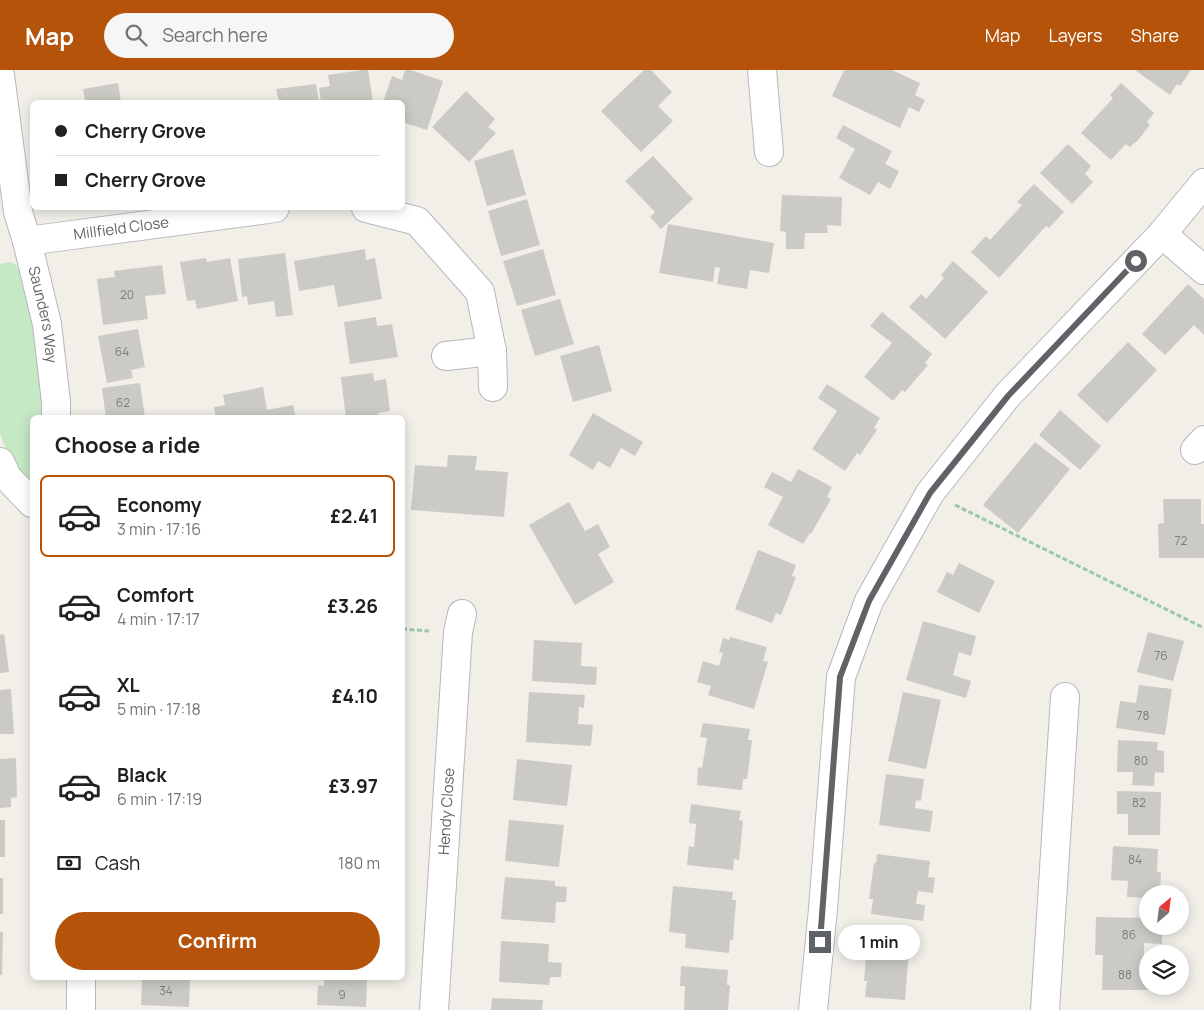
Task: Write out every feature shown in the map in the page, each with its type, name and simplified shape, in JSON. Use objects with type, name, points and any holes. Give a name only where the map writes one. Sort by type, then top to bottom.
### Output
[{"type":"street","points":[[762,70],[769,152]]},
{"type":"street","name":"Saunders Way","points":[[0,75],[9,222],[27,241],[47,324],[56,415]]},
{"type":"street","points":[[813,1010],[823,909],[840,677],[869,601],[930,493],[1008,396],[1162,234],[1204,183]]},
{"type":"street","name":"Millfield Close","points":[[27,241],[260,210]]},
{"type":"street","points":[[374,210],[417,221],[480,292],[492,351],[494,387]]},
{"type":"street","points":[[1162,234],[1204,270]]},
{"type":"street","points":[[446,356],[492,351]]},
{"type":"street","points":[[0,462],[6,477],[30,501]]},
{"type":"street","name":"Hendy Close","points":[[434,1010],[457,652],[462,614]]},
{"type":"street","points":[[1044,1010],[1065,697]]},
{"type":"street","points":[[81,1010],[82,980]]},
{"type":"path","points":[[930,493],[1204,628]]},
{"type":"green space","points":[[9,262],[16,265],[36,308],[45,415],[30,415],[30,478],[28,478],[14,468],[0,434],[0,264]]},
{"type":"building","points":[[368,70],[373,100],[321,100],[319,88],[330,86],[328,75]]},
{"type":"building","points":[[405,70],[411,70],[443,81],[427,130],[405,123],[405,100],[384,100],[392,76],[402,80]]},
{"type":"building","points":[[644,70],[651,70],[672,92],[658,106],[673,121],[641,152],[601,111]]},
{"type":"building","points":[[844,70],[892,70],[920,83],[915,95],[925,100],[919,112],[909,107],[900,128],[832,96]]},
{"type":"building","points":[[1135,70],[1191,70],[1180,86],[1177,84],[1170,95]]},
{"type":"building","points":[[118,83],[121,100],[85,100],[83,89]]},
{"type":"building","points":[[1121,83],[1154,113],[1147,122],[1150,125],[1138,140],[1130,147],[1126,144],[1111,160],[1081,133],[1113,98],[1110,95]]},
{"type":"building","points":[[316,84],[319,100],[279,100],[276,89]]},
{"type":"building","points":[[466,91],[495,119],[488,127],[496,133],[469,162],[432,127]]},
{"type":"building","points":[[843,125],[892,151],[885,164],[899,171],[890,189],[878,182],[870,195],[839,178],[855,149],[836,138]]},
{"type":"building","points":[[1068,144],[1091,166],[1085,174],[1093,182],[1072,204],[1040,173]]},
{"type":"building","points":[[513,149],[526,195],[487,206],[474,161]]},
{"type":"building","points":[[653,156],[693,199],[661,229],[650,217],[655,212],[625,181]]},
{"type":"building","points":[[1034,184],[1064,212],[1049,228],[1046,226],[999,278],[971,252],[986,236],[990,240],[1022,205],[1017,202]]},
{"type":"building","points":[[782,195],[842,197],[841,226],[827,225],[828,233],[805,233],[804,249],[786,249],[786,232],[780,231]]},
{"type":"building","points":[[527,199],[540,245],[501,256],[488,211]]},
{"type":"building","points":[[668,224],[774,243],[769,273],[750,270],[747,289],[717,284],[720,268],[715,267],[713,282],[659,273]]},
{"type":"building","points":[[365,249],[366,260],[375,258],[382,299],[338,307],[334,285],[299,291],[294,261]]},
{"type":"building","points":[[543,249],[556,295],[517,306],[503,261]]},
{"type":"building","points":[[285,253],[293,315],[276,317],[274,301],[248,305],[247,296],[242,297],[238,259]]},
{"type":"building","points":[[206,258],[207,262],[230,258],[238,301],[197,309],[195,300],[187,301],[180,262]]},
{"type":"building","points":[[953,261],[988,292],[945,339],[909,307],[921,294],[926,299],[944,278],[941,275]]},
{"type":"building","points":[[162,265],[166,294],[145,296],[148,319],[103,325],[97,279],[115,277],[114,271]]},
{"type":"building","points":[[1188,284],[1204,299],[1204,335],[1194,325],[1165,355],[1142,334]]},
{"type":"building","points":[[560,299],[574,344],[535,356],[521,310]]},
{"type":"building","points":[[882,312],[932,354],[925,363],[928,365],[905,392],[902,390],[893,401],[864,377],[892,343],[870,326]]},
{"type":"building","points":[[376,317],[377,326],[392,324],[398,357],[350,364],[344,322]]},
{"type":"building","points":[[138,329],[145,367],[131,370],[133,378],[107,383],[98,336]]},
{"type":"building","points":[[1128,342],[1157,370],[1107,423],[1077,395]]},
{"type":"building","points":[[599,345],[612,391],[573,402],[560,356]]},
{"type":"building","points":[[373,373],[374,381],[386,379],[390,411],[378,413],[378,415],[346,415],[341,377]]},
{"type":"building","points":[[140,383],[145,415],[106,415],[102,388]]},
{"type":"building","points":[[827,384],[880,418],[874,428],[877,430],[860,455],[857,453],[845,471],[812,449],[837,411],[818,398]]},
{"type":"building","points":[[263,387],[267,410],[293,405],[295,415],[215,415],[214,407],[225,405],[223,395]]},
{"type":"building","points":[[1060,410],[1101,446],[1080,470],[1039,435]]},
{"type":"building","points":[[593,413],[643,442],[635,456],[621,448],[610,468],[598,461],[593,470],[569,455]]},
{"type":"building","points":[[1035,442],[1070,469],[1018,533],[983,505]]},
{"type":"building","points":[[448,455],[477,456],[475,470],[508,472],[504,517],[411,510],[415,465],[447,467]]},
{"type":"building","points":[[798,469],[832,487],[827,497],[831,499],[811,534],[803,544],[768,525],[783,497],[764,487],[772,472],[791,482]]},
{"type":"building","points":[[1163,499],[1201,499],[1201,524],[1204,524],[1204,558],[1159,558],[1158,524],[1164,523]]},
{"type":"building","points":[[569,502],[585,531],[598,524],[610,547],[598,554],[614,582],[575,605],[529,525]]},
{"type":"building","points":[[758,550],[796,565],[792,576],[796,577],[781,615],[776,613],[772,623],[735,609]]},
{"type":"building","points":[[959,563],[995,581],[979,613],[937,592],[947,572],[953,575]]},
{"type":"building","points":[[923,621],[976,636],[971,656],[959,652],[953,675],[971,681],[966,698],[906,680]]},
{"type":"building","points":[[1148,632],[1184,641],[1173,681],[1137,672]]},
{"type":"building","points":[[4,634],[9,672],[0,673],[0,635]]},
{"type":"building","points":[[730,637],[767,647],[763,661],[768,662],[754,709],[708,695],[711,686],[697,682],[703,661],[719,666],[723,653],[719,652],[723,638],[729,640]]},
{"type":"building","points":[[534,640],[582,643],[581,666],[597,667],[596,685],[532,681]]},
{"type":"building","points":[[1139,685],[1172,689],[1165,735],[1116,728],[1120,701],[1136,703]]},
{"type":"building","points":[[11,689],[14,734],[0,734],[0,690]]},
{"type":"building","points":[[529,692],[585,695],[584,708],[579,707],[578,724],[593,725],[591,746],[526,742]]},
{"type":"building","points":[[903,692],[941,700],[926,769],[888,761]]},
{"type":"building","points":[[703,723],[750,729],[748,740],[752,740],[747,779],[743,779],[742,790],[697,785],[698,767],[702,768],[707,738],[700,737]]},
{"type":"building","points":[[1118,740],[1158,742],[1157,750],[1164,751],[1164,773],[1155,772],[1154,786],[1132,785],[1133,772],[1117,772]]},
{"type":"building","points":[[16,758],[17,797],[11,798],[11,807],[0,808],[0,759]]},
{"type":"building","points":[[517,759],[572,765],[567,806],[513,800]]},
{"type":"building","points":[[886,774],[924,779],[921,801],[916,800],[915,808],[933,811],[930,832],[879,825]]},
{"type":"building","points":[[1117,791],[1161,792],[1160,835],[1128,835],[1128,814],[1117,814]]},
{"type":"building","points":[[691,804],[741,811],[739,820],[743,821],[739,860],[734,859],[733,870],[687,865],[689,846],[694,847],[696,824],[689,823]]},
{"type":"building","points":[[0,820],[5,820],[5,857],[0,857]]},
{"type":"building","points":[[509,820],[564,825],[559,867],[505,861]]},
{"type":"building","points":[[1113,846],[1158,849],[1157,872],[1161,872],[1160,885],[1139,885],[1139,898],[1127,897],[1128,881],[1111,880]]},
{"type":"building","points":[[877,854],[930,861],[928,877],[935,878],[933,893],[918,891],[916,904],[925,905],[923,921],[871,914],[873,899],[869,899]]},
{"type":"building","points":[[505,877],[555,881],[555,886],[567,887],[566,902],[556,902],[555,923],[501,919]]},
{"type":"building","points":[[0,878],[3,878],[3,914],[0,914]]},
{"type":"building","points":[[673,886],[733,892],[732,900],[736,900],[733,940],[730,940],[729,953],[685,948],[686,934],[669,932]]},
{"type":"building","points":[[1096,917],[1139,918],[1139,935],[1162,935],[1162,944],[1144,943],[1144,945],[1139,945],[1139,990],[1102,990],[1103,955],[1095,955]]},
{"type":"building","points":[[0,932],[3,932],[2,975],[0,975]]},
{"type":"building","points":[[871,935],[910,938],[905,1000],[865,997],[867,981],[864,981],[867,944],[870,944]]},
{"type":"building","points":[[501,941],[549,944],[548,962],[562,963],[561,977],[550,977],[549,985],[499,982]]},
{"type":"building","points":[[681,966],[728,970],[727,985],[730,985],[728,1010],[684,1010],[685,986],[680,986]]},
{"type":"building","points":[[142,980],[190,980],[189,1007],[141,1005]]},
{"type":"building","points":[[324,980],[367,980],[366,1007],[317,1005],[318,985],[324,986]]},
{"type":"building","points":[[492,998],[543,1000],[542,1010],[491,1010]]},
{"type":"route","points":[[820,942],[840,677],[869,601],[930,493],[1008,396],[1136,261]]}]
